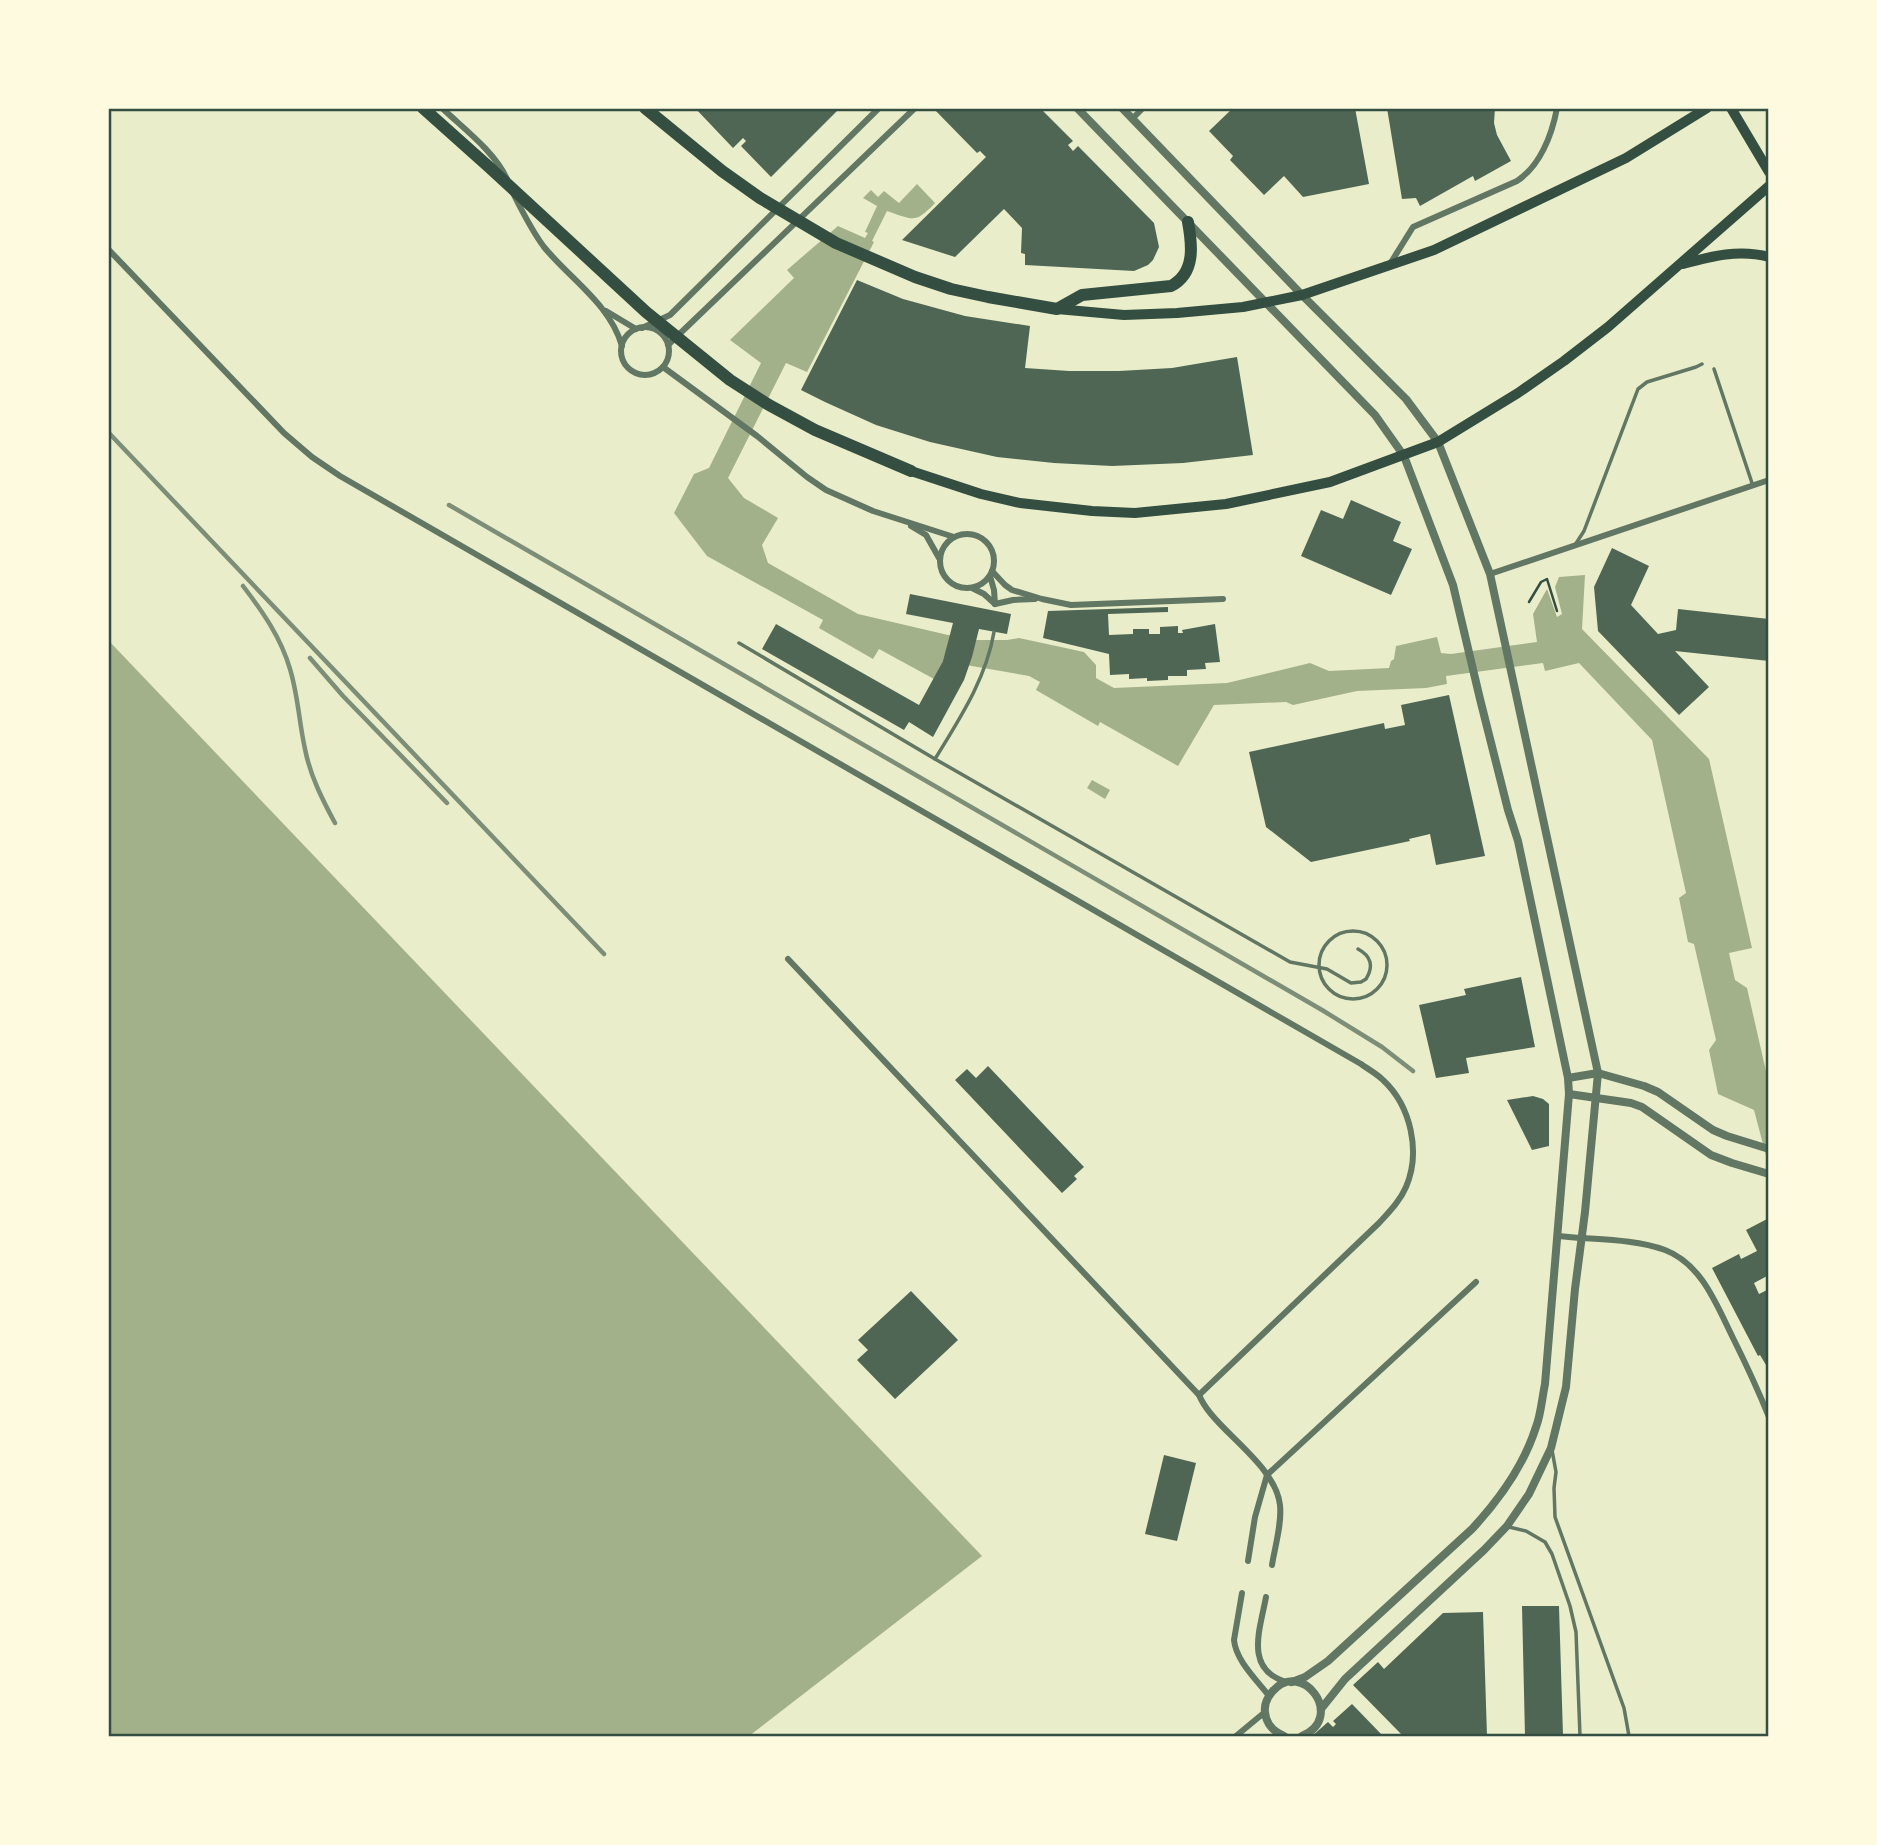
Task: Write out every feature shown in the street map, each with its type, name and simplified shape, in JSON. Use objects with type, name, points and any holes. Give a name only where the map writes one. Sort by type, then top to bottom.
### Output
[{"type":"highway","points":[[422,108],[646,312],[730,380],[816,430],[911,471]]},
{"type":"highway","points":[[645,108],[722,171],[760,198],[836,243],[915,277],[988,298],[1052,308],[1082,295],[1171,286],[1177,283],[1188,268],[1193,249],[1188,222]]},
{"type":"main road","points":[[1052,308],[1124,315],[1177,313],[1265,304],[1302,295],[1434,250],[1626,158],[1707,108]]},
{"type":"main road","points":[[1731,108],[1769,172]]},
{"type":"main road","points":[[911,471],[981,494],[1020,503],[1135,513],[1226,505],[1330,482],[1438,442],[1518,393],[1608,327],[1769,186]]},
{"type":"main road","points":[[1679,265],[1726,254],[1744,253],[1769,257]]},
{"type":"street","points":[[622,346],[628,334],[670,315],[879,108]]},
{"type":"street","points":[[668,345],[915,108]]},
{"type":"street","points":[[1077,108],[1375,415],[1404,456],[1453,585],[1518,841],[1568,1078],[1558,1236],[1543,1395],[1536,1427],[1527,1450],[1508,1484],[1472,1528],[1338,1653],[1305,1677],[1275,1688],[1266,1701],[1265,1712],[1273,1730],[1284,1737]]},
{"type":"street","points":[[1122,108],[1406,399],[1438,442],[1490,574],[1598,1073],[1566,1387],[1552,1448],[1529,1494],[1507,1526],[1345,1679],[1321,1709],[1317,1725],[1302,1737]]},
{"type":"street","points":[[1132,119],[1143,108]]},
{"type":"street","points":[[1388,267],[1413,227],[1517,181],[1528,173],[1546,144],[1554,126],[1557,108]]},
{"type":"street","points":[[443,109],[503,170],[526,220],[544,247],[604,310],[618,333],[623,360],[632,371],[652,374],[663,366],[668,356],[668,345],[658,332],[653,329],[639,329],[604,310]]},
{"type":"street","points":[[108,249],[284,433],[340,476],[1383,1079],[1400,1103],[1411,1134],[1413,1150],[1410,1175],[1399,1200],[1379,1223],[1199,1395]]},
{"type":"street","points":[[663,366],[826,490],[897,519],[954,537]]},
{"type":"street","points":[[1490,574],[1769,480]]},
{"type":"street","points":[[897,519],[926,535],[939,558],[943,575],[955,586],[963,589],[981,585],[991,573],[994,562],[989,544],[973,534],[954,537],[947,542],[939,558]]},
{"type":"street","points":[[991,573],[1012,590],[1071,604],[1223,599]]},
{"type":"street","points":[[991,573],[996,608]]},
{"type":"street","points":[[972,588],[984,594],[996,608]]},
{"type":"street","points":[[996,608],[1021,599],[1042,599]]},
{"type":"street","points":[[788,959],[1199,1395],[1209,1412],[1267,1475],[1275,1487],[1280,1504],[1272,1565]]},
{"type":"street","points":[[1568,1078],[1598,1073],[1658,1092],[1713,1130],[1769,1149]]},
{"type":"street","points":[[1569,1094],[1642,1107],[1711,1154],[1764,1173]]},
{"type":"street","points":[[1558,1236],[1646,1245],[1679,1257],[1697,1274],[1717,1306],[1769,1418]]},
{"type":"street","points":[[1248,1561],[1255,1517],[1267,1475],[1476,1282]]},
{"type":"street","points":[[1242,1593],[1234,1647],[1269,1696]]},
{"type":"street","points":[[1266,1597],[1257,1647],[1258,1656],[1272,1676],[1301,1683],[1314,1692],[1321,1709]]},
{"type":"street","points":[[1236,1737],[1265,1712]]},
{"type":"lane","points":[[1574,546],[1584,531],[1638,389],[1647,382],[1702,364]]},
{"type":"lane","points":[[1714,369],[1753,486]]},
{"type":"lane","points":[[936,759],[974,693],[994,634]]},
{"type":"lane","points":[[739,643],[1290,962],[1327,969],[1351,983],[1361,982],[1369,975],[1371,964],[1368,956],[1358,949]]},
{"type":"lane","points":[[1354,930],[1373,937],[1385,952],[1387,962],[1387,972],[1378,989],[1360,999],[1350,999],[1332,992],[1320,976],[1318,967],[1319,957],[1328,941],[1335,935],[1354,930]]},
{"type":"lane","points":[[1552,1448],[1556,1472],[1555,1517],[1624,1708],[1629,1737]]},
{"type":"lane","points":[[1507,1526],[1526,1531],[1545,1542],[1552,1553],[1570,1605],[1576,1632],[1580,1737]]},
{"type":"path","points":[[1529,602],[1541,582],[1547,579],[1558,611]]},
{"type":"shaded area","points":[[917,184],[935,203],[914,218],[887,211],[872,241],[874,242],[807,372],[786,363],[728,478],[744,498],[778,518],[762,545],[768,563],[858,614],[977,640],[1019,638],[1084,652],[1096,665],[1096,678],[1114,688],[1227,683],[1310,663],[1329,671],[1389,668],[1396,646],[1437,637],[1441,653],[1451,654],[1537,642],[1533,614],[1547,589],[1557,617],[1562,614],[1555,587],[1559,577],[1585,575],[1582,629],[1709,759],[1752,948],[1729,953],[1735,980],[1747,988],[1768,1080],[1768,1163],[1754,1110],[1718,1094],[1709,1050],[1716,1040],[1694,944],[1688,942],[1679,898],[1686,893],[1652,740],[1579,663],[1545,671],[1543,663],[1446,676],[1447,684],[1426,688],[1357,691],[1293,705],[1286,702],[1214,705],[1178,766],[1100,722],[1098,726],[1036,690],[1040,682],[1029,676],[943,661],[934,679],[879,649],[873,659],[819,628],[823,620],[707,556],[674,513],[694,474],[709,468],[761,363],[730,340],[794,278],[787,270],[838,226],[865,238],[868,233],[865,232],[877,206],[863,198],[871,190],[878,197],[884,191],[899,203]]},
{"type":"shaded area","points":[[109,641],[982,1556],[749,1736],[109,1736]]},
{"type":"shaded area","points":[[1092,780],[1110,790],[1105,799],[1087,788]]},
{"type":"building","points":[[695,108],[840,108],[771,177],[741,146],[746,141],[743,138],[733,148]]},
{"type":"building","points":[[933,108],[1031,108],[1033,111],[1040,108],[1073,141],[1068,145],[1073,151],[1078,146],[1154,223],[1159,247],[1153,260],[1134,271],[1025,265],[1025,254],[1021,253],[1022,228],[1004,209],[955,257],[902,240],[986,157],[980,151],[977,153]]},
{"type":"building","points":[[1233,108],[1355,108],[1369,184],[1303,197],[1284,176],[1264,195],[1230,160],[1233,156],[1209,131]]},
{"type":"building","points":[[1387,108],[1495,108],[1494,123],[1497,135],[1511,161],[1475,181],[1473,176],[1420,206],[1416,198],[1402,199]]},
{"type":"building","points":[[857,280],[903,299],[965,316],[1030,326],[1025,368],[1119,371],[1172,368],[1237,357],[1253,455],[1183,463],[1112,466],[1054,463],[997,457],[930,442],[876,425],[801,390]]},
{"type":"building","points":[[1351,500],[1401,522],[1393,541],[1412,549],[1391,595],[1301,556],[1321,510],[1343,519]]},
{"type":"building","points":[[1612,548],[1649,566],[1631,605],[1658,634],[1676,630],[1678,609],[1769,619],[1769,661],[1675,651],[1709,687],[1679,715],[1598,631],[1594,587]]},
{"type":"building","points":[[910,594],[1011,614],[1007,634],[979,629],[964,680],[933,737],[909,722],[904,730],[762,649],[776,624],[919,705],[943,661],[953,623],[906,614]]},
{"type":"building","points":[[1168,607],[1168,612],[1108,614],[1109,635],[1133,634],[1133,629],[1149,629],[1149,634],[1160,634],[1160,627],[1178,626],[1178,633],[1183,633],[1182,630],[1215,624],[1220,662],[1205,663],[1206,669],[1187,670],[1187,676],[1168,676],[1168,680],[1129,679],[1129,674],[1110,675],[1109,654],[1043,638],[1048,611]]},
{"type":"building","points":[[1449,695],[1485,856],[1436,865],[1430,834],[1409,839],[1410,841],[1311,862],[1266,827],[1249,752],[1384,723],[1385,729],[1405,725],[1401,705]]},
{"type":"building","points":[[1521,977],[1535,1047],[1466,1058],[1469,1073],[1436,1078],[1419,1005],[1466,995],[1464,989]]},
{"type":"building","points":[[988,1066],[1084,1167],[1074,1176],[1077,1179],[1062,1193],[955,1080],[967,1069],[976,1078]]},
{"type":"building","points":[[1533,1096],[1549,1104],[1549,1146],[1532,1150],[1507,1100]]},
{"type":"building","points":[[1769,1218],[1769,1275],[1754,1283],[1759,1294],[1769,1289],[1769,1370],[1760,1355],[1758,1356],[1712,1268],[1739,1254],[1741,1259],[1757,1251],[1746,1230]]},
{"type":"building","points":[[911,1291],[958,1340],[895,1399],[857,1360],[868,1350],[858,1340]]},
{"type":"building","points":[[1164,1455],[1196,1463],[1177,1541],[1145,1534]]},
{"type":"building","points":[[1522,1606],[1559,1606],[1563,1736],[1525,1736]]},
{"type":"building","points":[[1483,1612],[1487,1736],[1403,1736],[1353,1685],[1378,1662],[1384,1669],[1443,1613]]},
{"type":"building","points":[[1352,1704],[1383,1736],[1312,1736],[1328,1722],[1333,1727],[1336,1724],[1333,1721]]},
{"type":"railway","points":[[108,432],[604,954]]},
{"type":"railway","points":[[449,505],[1322,1010],[1382,1047],[1413,1071]]},
{"type":"railway","points":[[243,586],[282,647],[295,689],[310,768],[335,823]]},
{"type":"railway","points":[[310,658],[343,696],[447,803]]}]
